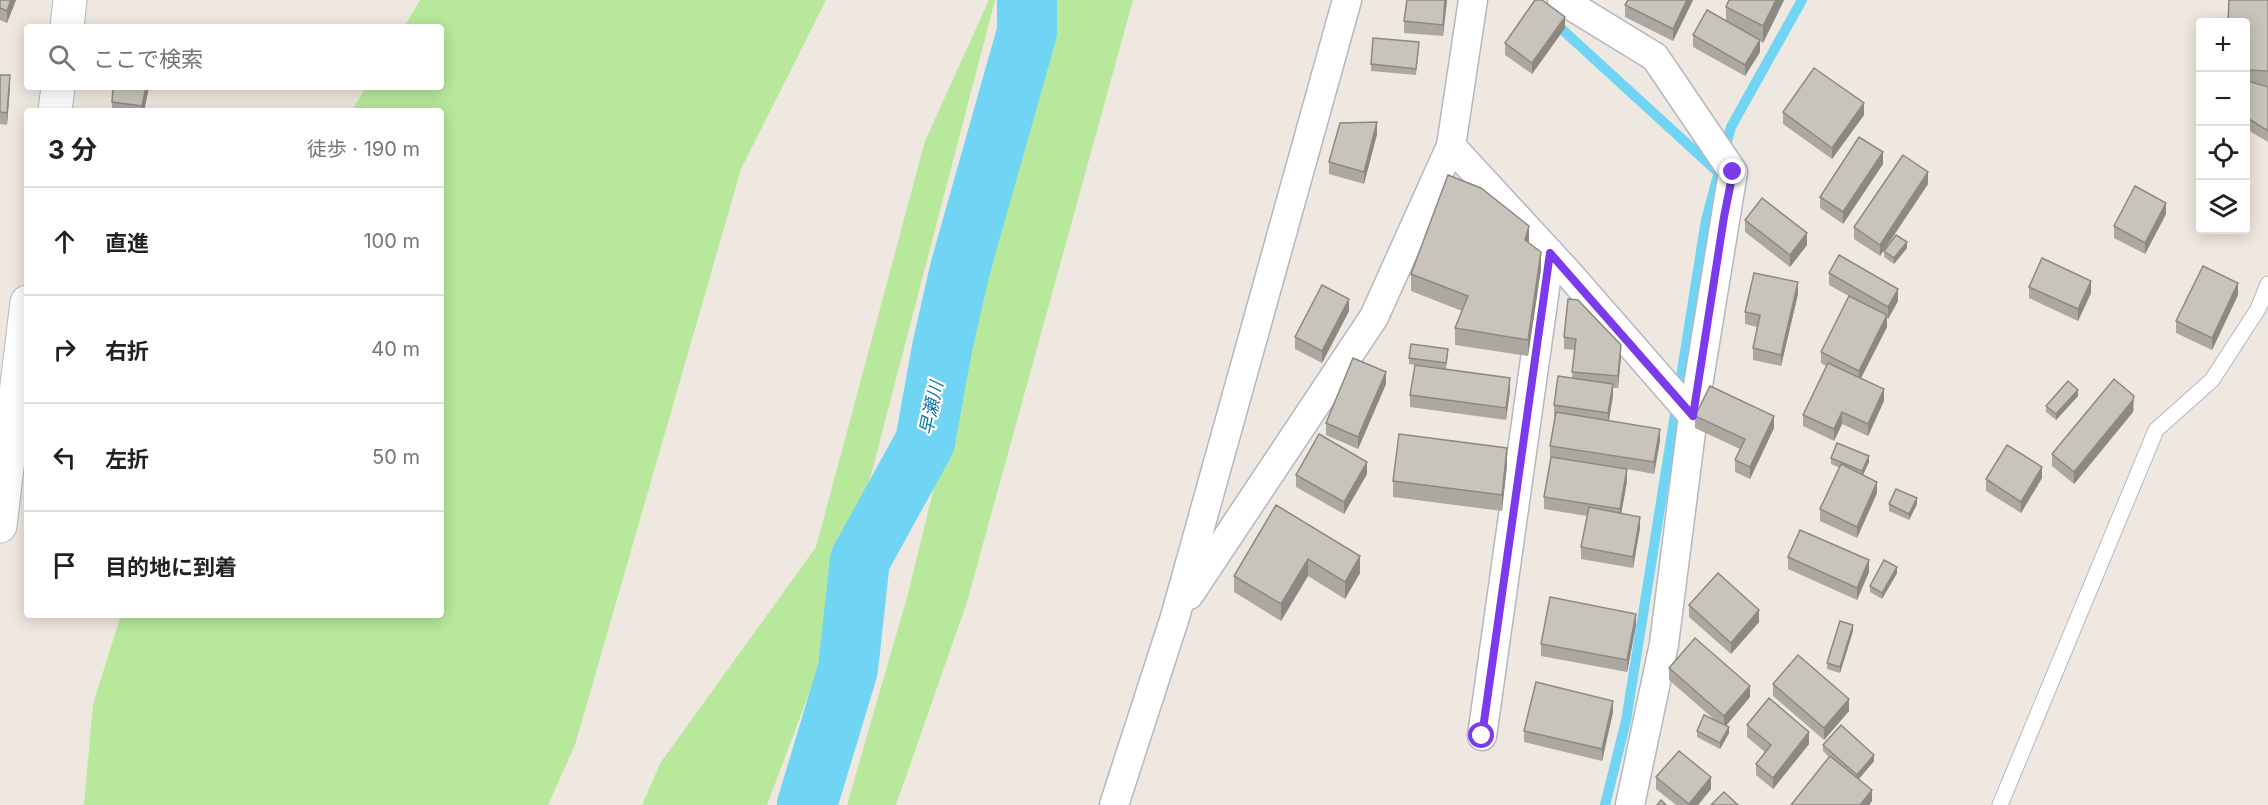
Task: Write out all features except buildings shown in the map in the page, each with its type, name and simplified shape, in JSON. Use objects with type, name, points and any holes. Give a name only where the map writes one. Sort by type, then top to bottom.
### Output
[{"type":"street","points":[[67,24],[70,0]]},
{"type":"street","points":[[1114,805],[1175,617],[1347,0]]},
{"type":"street","points":[[1175,617],[1374,317],[1451,146],[1473,0]]},
{"type":"street","points":[[1562,0],[1654,57],[1733,172],[1693,416],[1664,644],[1630,805]]},
{"type":"street","points":[[55,108],[58,90]]},
{"type":"street","points":[[1451,146],[1550,253],[1693,416]]},
{"type":"street","points":[[1482,736],[1550,253]]},
{"type":"street","points":[[0,526],[24,328]]},
{"type":"lane","points":[[2000,805],[2156,430],[2212,380],[2258,309],[2268,284]]},
{"type":"green space","points":[[420,0],[826,0],[741,169],[575,745],[548,805],[84,805],[93,704],[120,618],[444,618],[444,108],[354,108],[364,90],[444,90],[444,24],[406,24]]},
{"type":"green space","points":[[989,0],[995,0],[825,651],[767,805],[642,805],[661,762],[816,547],[925,141]]},
{"type":"green space","points":[[1040,0],[1133,0],[967,602],[896,805],[847,805],[908,594],[971,335],[1036,31]]},
{"type":"waterway","name":"早瀬川","points":[[807,805],[848,669],[860,560],[925,442],[942,348],[960,269],[1027,32],[1027,0]]},
{"type":"waterway","points":[[1605,805],[1626,721],[1706,220],[1731,127],[1802,0]]},
{"type":"waterway","points":[[1554,22],[1719,173]]},
{"type":"route","points":[[1482,736],[1550,253],[1693,416],[1733,172]]}]
